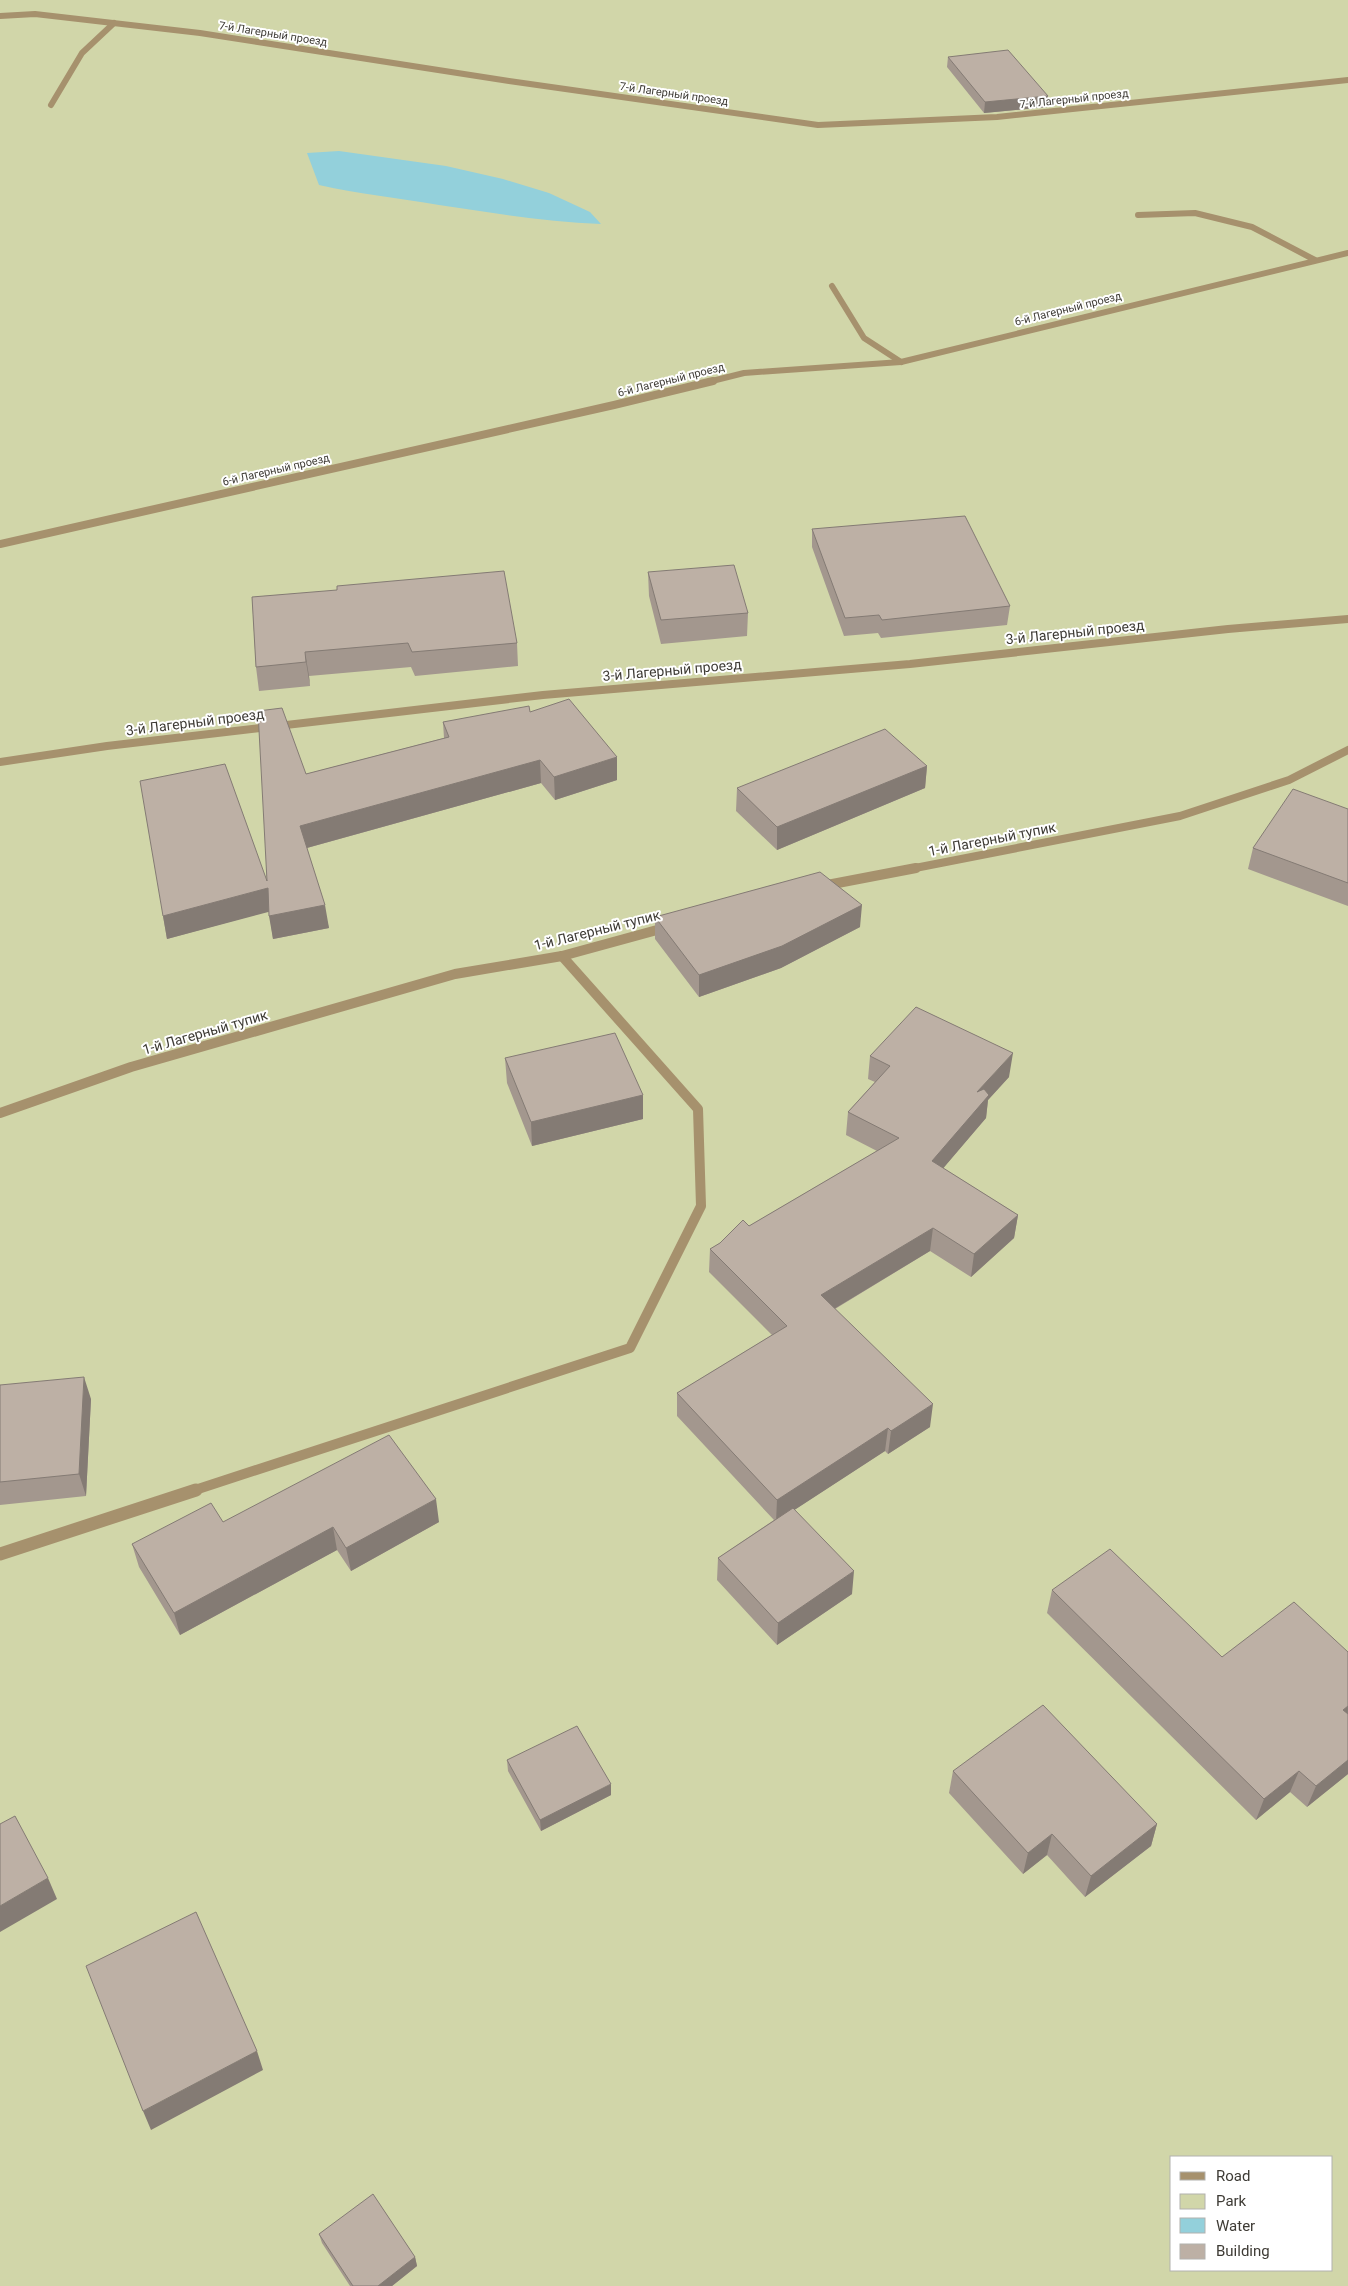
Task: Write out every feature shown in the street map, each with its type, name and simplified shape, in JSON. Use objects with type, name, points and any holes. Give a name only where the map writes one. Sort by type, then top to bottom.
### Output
[{"type":"street","name":"7-й Лагерный проезд","points":[[0,16],[35,14],[200,33],[509,81],[818,125],[997,117],[1348,80]]},
{"type":"street","points":[[51,105],[82,53],[114,23]]},
{"type":"street","points":[[1138,215],[1195,213],[1252,227],[1315,260]]},
{"type":"street","name":"6-й Лагерный проезд","points":[[0,544],[595,410],[744,373],[901,362],[1348,253]]},
{"type":"street","points":[[832,286],[864,338],[901,362]]},
{"type":"street","name":"3-й Лагерный проезд","points":[[0,762],[107,746],[543,695],[910,664],[1228,628],[1348,619]]},
{"type":"street","name":"1-й Лагерный тупик","points":[[812,888],[1180,816],[1289,780],[1348,750]]},
{"type":"street","name":"1-й Лагерный тупик","points":[[0,1114],[131,1067],[455,974],[562,956],[677,924]]},
{"type":"street","points":[[0,1554],[630,1348],[701,1206],[698,1109],[562,956]]},
{"type":"green space","points":[[0,0],[1348,0],[1348,2286],[0,2286]]},
{"type":"water","points":[[339,151],[446,166],[503,179],[549,193],[590,212],[601,224],[499,214],[319,185],[307,153]]},
{"type":"building","points":[[1008,50],[1048,96],[985,102],[948,57]]},
{"type":"building","points":[[965,516],[1010,606],[882,620],[879,615],[845,618],[812,529]]},
{"type":"building","points":[[734,565],[748,613],[661,620],[648,572]]},
{"type":"building","points":[[504,571],[517,643],[412,652],[408,643],[305,652],[306,662],[256,667],[252,597],[337,590],[337,586]]},
{"type":"building","points":[[569,699],[617,757],[554,777],[540,760],[300,826],[325,905],[269,916],[268,888],[163,916],[140,781],[225,764],[267,881],[258,711],[282,708],[306,774],[449,737],[443,722],[529,706],[530,712]]},
{"type":"building","points":[[885,729],[927,766],[777,827],[737,788]]},
{"type":"building","points":[[1293,789],[1348,809],[1348,883],[1253,848]]},
{"type":"building","points":[[820,872],[862,905],[782,946],[699,975],[655,917]]},
{"type":"building","points":[[916,1007],[1013,1053],[977,1092],[984,1089],[989,1095],[932,1161],[1018,1215],[974,1254],[933,1228],[821,1295],[933,1404],[891,1431],[888,1428],[777,1500],[677,1393],[787,1326],[710,1249],[720,1243],[743,1220],[749,1226],[899,1138],[848,1112],[890,1066],[870,1056]]},
{"type":"building","points":[[615,1033],[643,1095],[531,1122],[505,1058]]},
{"type":"building","points":[[84,1377],[79,1474],[0,1482],[0,1385]]},
{"type":"building","points":[[389,1435],[436,1499],[346,1548],[333,1527],[174,1613],[132,1544],[211,1503],[223,1522]]},
{"type":"building","points":[[793,1508],[854,1571],[778,1623],[718,1558]]},
{"type":"building","points":[[1110,1549],[1222,1657],[1294,1602],[1348,1652],[1348,1706],[1343,1710],[1348,1714],[1348,1760],[1316,1786],[1299,1771],[1264,1799],[1052,1590]]},
{"type":"building","points":[[1043,1705],[1157,1824],[1091,1876],[1052,1834],[1028,1853],[953,1771]]},
{"type":"building","points":[[577,1726],[611,1784],[540,1820],[507,1760]]},
{"type":"building","points":[[15,1816],[48,1878],[0,1906],[0,1824]]},
{"type":"building","points":[[196,1912],[257,2051],[143,2111],[86,1966]]},
{"type":"building","points":[[373,2194],[415,2257],[378,2286],[353,2286],[319,2234]]}]
